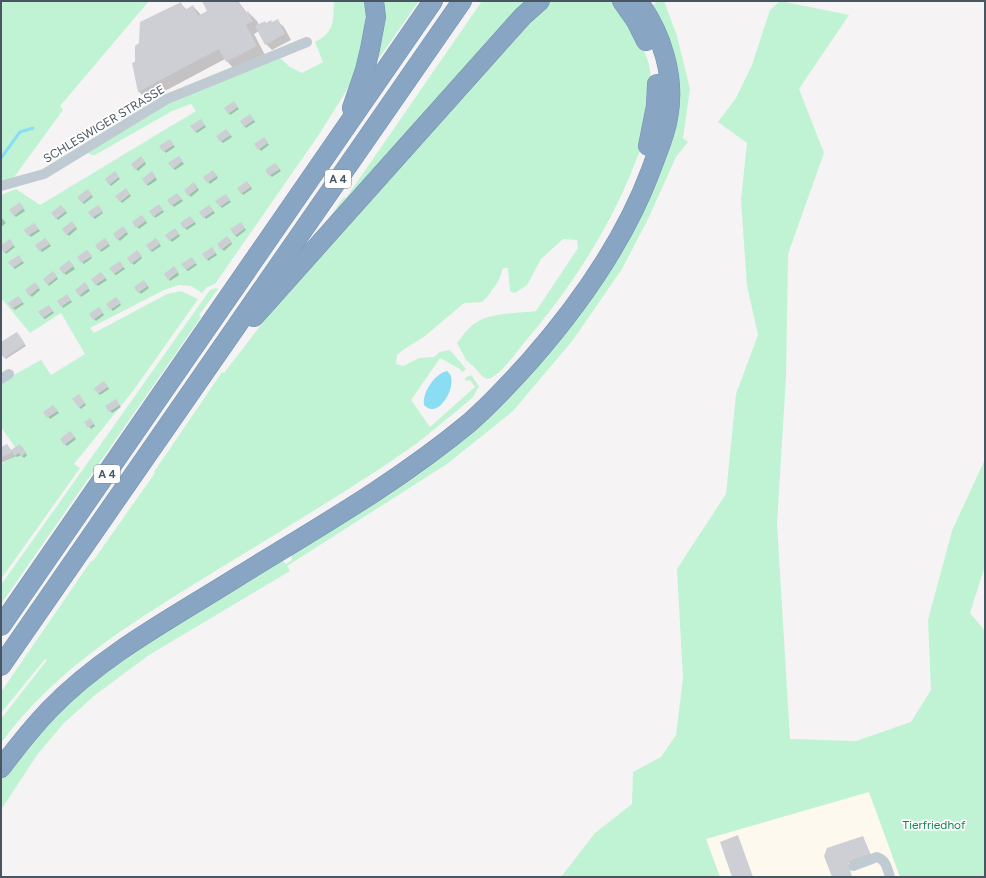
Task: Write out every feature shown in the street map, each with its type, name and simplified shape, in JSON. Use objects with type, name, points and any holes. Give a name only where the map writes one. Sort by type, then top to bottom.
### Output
[{"type":"highway","name":"A 4","points":[[344,130],[365,70],[370,49],[376,17],[374,1]]},
{"type":"highway","name":"A 4","points":[[1,626],[433,1]]},
{"type":"highway","name":"A 4","points":[[1,666],[462,1]]},
{"type":"highway","points":[[214,358],[268,302],[523,16],[540,1]]},
{"type":"highway","points":[[1,753],[51,693],[93,657],[376,480],[435,437],[455,421],[488,390],[552,320],[585,275],[605,244],[633,188],[645,156],[652,128],[657,92],[654,65],[645,37],[626,2]]},
{"type":"highway","points":[[1,768],[49,710],[70,691],[125,647],[339,515],[392,480],[471,421],[516,376],[563,322],[613,250],[629,220],[645,186],[660,147],[668,117],[670,90],[667,62],[659,38],[645,10],[626,2]]},
{"type":"street","name":"SCHLESWIGER STRASSE","points":[[1,186],[44,174],[167,99],[307,42]]},
{"type":"street","points":[[853,866],[877,856],[886,863],[890,877]]},
{"type":"shaded area","points":[[869,792],[900,877],[720,877],[706,839]]},
{"type":"green space","points":[[1,1],[149,1],[60,106],[63,110],[12,180],[1,183]]},
{"type":"green space","points":[[334,1],[366,1],[365,33],[355,73],[348,88],[320,133],[215,284],[207,287],[202,293],[191,286],[179,285],[164,290],[90,328],[94,333],[167,294],[181,291],[198,299],[133,391],[74,464],[80,468],[1,579],[1,464],[19,453],[1,427],[1,382],[41,360],[51,375],[85,354],[61,313],[30,333],[1,298],[1,195],[16,189],[40,205],[196,111],[191,104],[172,111],[95,155],[91,155],[87,152],[166,103],[279,57],[290,67],[302,73],[323,62],[315,42],[322,38],[330,30],[333,20]]},
{"type":"green space","points":[[379,1],[419,1],[370,71]]},
{"type":"green space","points":[[482,1],[533,1],[302,256],[344,197],[346,198]]},
{"type":"green space","points":[[544,1],[610,1],[615,4],[644,49],[650,70],[651,80],[650,106],[646,131],[631,173],[621,196],[597,241],[584,263],[555,305],[497,374],[487,379],[466,360],[457,343],[471,326],[483,319],[506,314],[536,311],[578,248],[577,240],[563,239],[541,259],[527,285],[515,293],[510,291],[508,268],[503,268],[499,280],[482,302],[464,303],[425,336],[397,355],[396,364],[403,366],[419,358],[434,357],[440,352],[450,350],[466,369],[462,372],[460,369],[440,358],[411,400],[430,427],[475,387],[470,380],[466,381],[465,378],[471,375],[479,386],[473,397],[416,444],[384,466],[158,607],[100,646],[47,690],[23,715],[1,743],[1,719],[47,660],[45,659],[1,713],[1,692],[91,561],[93,561],[155,473],[154,472],[222,372],[224,373],[278,303]]},
{"type":"green space","points":[[654,1],[664,1],[677,36],[690,89],[683,138],[688,142],[676,157],[649,217],[622,269],[573,340],[513,411],[447,464],[287,566],[290,571],[149,655],[95,695],[63,724],[37,755],[1,810],[1,780],[25,746],[56,711],[129,650],[282,560],[286,564],[292,560],[291,555],[544,353],[672,134],[652,6],[656,3]]},
{"type":"green space","name":"Tierfriedhof","points":[[780,1],[849,15],[799,89],[824,153],[788,254],[786,377],[777,523],[790,739],[856,741],[911,722],[931,690],[928,620],[952,531],[985,459],[985,566],[970,613],[985,631],[985,876],[900,877],[869,792],[706,839],[720,877],[561,877],[595,833],[632,804],[633,772],[661,757],[676,735],[683,678],[677,569],[726,494],[736,394],[758,335],[747,286],[741,200],[747,143],[718,122],[736,98],[752,65],[770,10]]},
{"type":"green space","points":[[216,288],[218,289],[199,315],[201,317],[1,604],[1,585],[210,290]]},
{"type":"water","points":[[447,371],[452,380],[446,399],[437,408],[428,408],[424,405],[427,390],[433,380]]},
{"type":"building","points":[[202,1],[237,1],[246,13],[248,11],[253,21],[246,25],[257,46],[226,62],[219,49],[138,92],[132,63],[135,62],[135,46],[139,43],[140,22],[181,2],[185,10],[193,5],[198,16],[207,11]]},
{"type":"building","points":[[278,19],[285,34],[265,45],[255,26],[265,21],[266,23],[271,20],[272,22]]},
{"type":"building","points":[[234,101],[238,107],[228,114],[224,108]]},
{"type":"building","points":[[250,114],[254,120],[244,127],[240,121]]},
{"type":"building","points":[[201,119],[205,125],[195,132],[190,126]]},
{"type":"building","points":[[226,129],[231,135],[220,142],[216,136]]},
{"type":"building","points":[[264,137],[268,143],[258,150],[254,144]]},
{"type":"building","points":[[170,139],[174,145],[163,152],[159,146]]},
{"type":"building","points":[[141,156],[145,162],[135,170],[131,164]]},
{"type":"building","points":[[179,156],[183,161],[173,169],[168,163]]},
{"type":"building","points":[[275,163],[280,169],[269,176],[265,170]]},
{"type":"building","points":[[213,170],[217,176],[207,183],[203,177]]},
{"type":"building","points":[[115,171],[119,177],[109,185],[105,179]]},
{"type":"building","points":[[152,171],[156,177],[146,185],[142,179]]},
{"type":"building","points":[[247,181],[251,187],[241,194],[237,188]]},
{"type":"building","points":[[194,182],[198,188],[188,196],[184,190]]},
{"type":"building","points":[[126,188],[130,194],[120,202],[115,196]]},
{"type":"building","points":[[88,189],[92,195],[82,203],[77,197]]},
{"type":"building","points":[[177,193],[182,199],[171,206],[167,200]]},
{"type":"building","points":[[226,194],[230,200],[220,207],[215,201]]},
{"type":"building","points":[[20,202],[24,208],[14,216],[9,210]]},
{"type":"building","points":[[159,204],[163,210],[153,217],[149,211]]},
{"type":"building","points":[[61,205],[66,211],[56,219],[51,213]]},
{"type":"building","points":[[98,205],[103,211],[92,218],[88,212]]},
{"type":"building","points":[[209,205],[214,211],[203,218],[199,212]]},
{"type":"building","points":[[142,215],[146,221],[136,228],[132,222]]},
{"type":"building","points":[[190,216],[195,222],[184,229],[180,223]]},
{"type":"building","points":[[72,221],[76,227],[66,235],[62,229]]},
{"type":"building","points":[[241,222],[245,228],[235,236],[230,229]]},
{"type":"building","points":[[34,223],[39,229],[28,236],[24,230]]},
{"type":"building","points":[[123,226],[127,232],[117,240],[113,234]]},
{"type":"building","points":[[175,228],[179,234],[169,241],[165,235]]},
{"type":"building","points":[[227,236],[232,242],[221,250],[217,244]]},
{"type":"building","points":[[45,238],[50,244],[39,251],[35,245]]},
{"type":"building","points":[[105,238],[109,244],[99,251],[95,245]]},
{"type":"building","points":[[156,238],[160,244],[150,251],[146,245]]},
{"type":"building","points":[[10,239],[14,245],[4,253],[1,249],[1,245]]},
{"type":"building","points":[[212,247],[216,253],[206,260],[202,254]]},
{"type":"building","points":[[87,250],[92,256],[81,263],[77,257]]},
{"type":"building","points":[[137,250],[142,256],[131,264],[127,258]]},
{"type":"building","points":[[19,255],[23,261],[13,268],[8,262]]},
{"type":"building","points":[[192,257],[196,263],[186,270],[181,264]]},
{"type":"building","points":[[69,260],[74,266],[63,274],[59,268]]},
{"type":"building","points":[[120,261],[124,267],[114,274],[109,268]]},
{"type":"building","points":[[174,266],[178,272],[168,280],[164,274]]},
{"type":"building","points":[[53,271],[57,277],[47,285],[43,279]]},
{"type":"building","points":[[101,272],[106,278],[95,285],[91,279]]},
{"type":"building","points":[[144,280],[148,286],[138,293],[134,287]]},
{"type":"building","points":[[35,282],[39,288],[29,296],[25,290]]},
{"type":"building","points":[[85,282],[89,288],[79,296],[75,290]]},
{"type":"building","points":[[67,294],[71,300],[61,307],[57,301]]},
{"type":"building","points":[[18,296],[23,302],[12,309],[8,303]]},
{"type":"building","points":[[116,297],[121,303],[110,310],[106,304]]},
{"type":"building","points":[[49,305],[53,311],[43,318],[38,312]]},
{"type":"building","points":[[99,307],[103,313],[93,320],[89,314]]},
{"type":"building","points":[[17,332],[25,344],[4,358],[1,354],[1,342]]},
{"type":"building","points":[[104,381],[108,387],[98,394],[94,388]]},
{"type":"building","points":[[79,394],[85,403],[79,408],[72,399]]},
{"type":"building","points":[[116,399],[120,405],[109,412],[105,406]]},
{"type":"building","points":[[53,405],[58,411],[47,418],[43,412]]},
{"type":"building","points":[[90,418],[94,424],[88,428],[84,422]]},
{"type":"building","points":[[70,431],[75,437],[64,445],[60,439]]},
{"type":"building","points":[[7,444],[12,452],[3,457],[2,455],[1,456],[1,447]]},
{"type":"building","points":[[20,444],[26,453],[21,457],[19,453],[15,456],[11,450]]},
{"type":"building","points":[[738,835],[753,877],[732,877],[720,842]]},
{"type":"building","points":[[863,836],[870,854],[847,862],[852,877],[832,877],[824,856],[827,848]]},
{"type":"waterway","points":[[1,158],[20,132],[33,128]]}]
